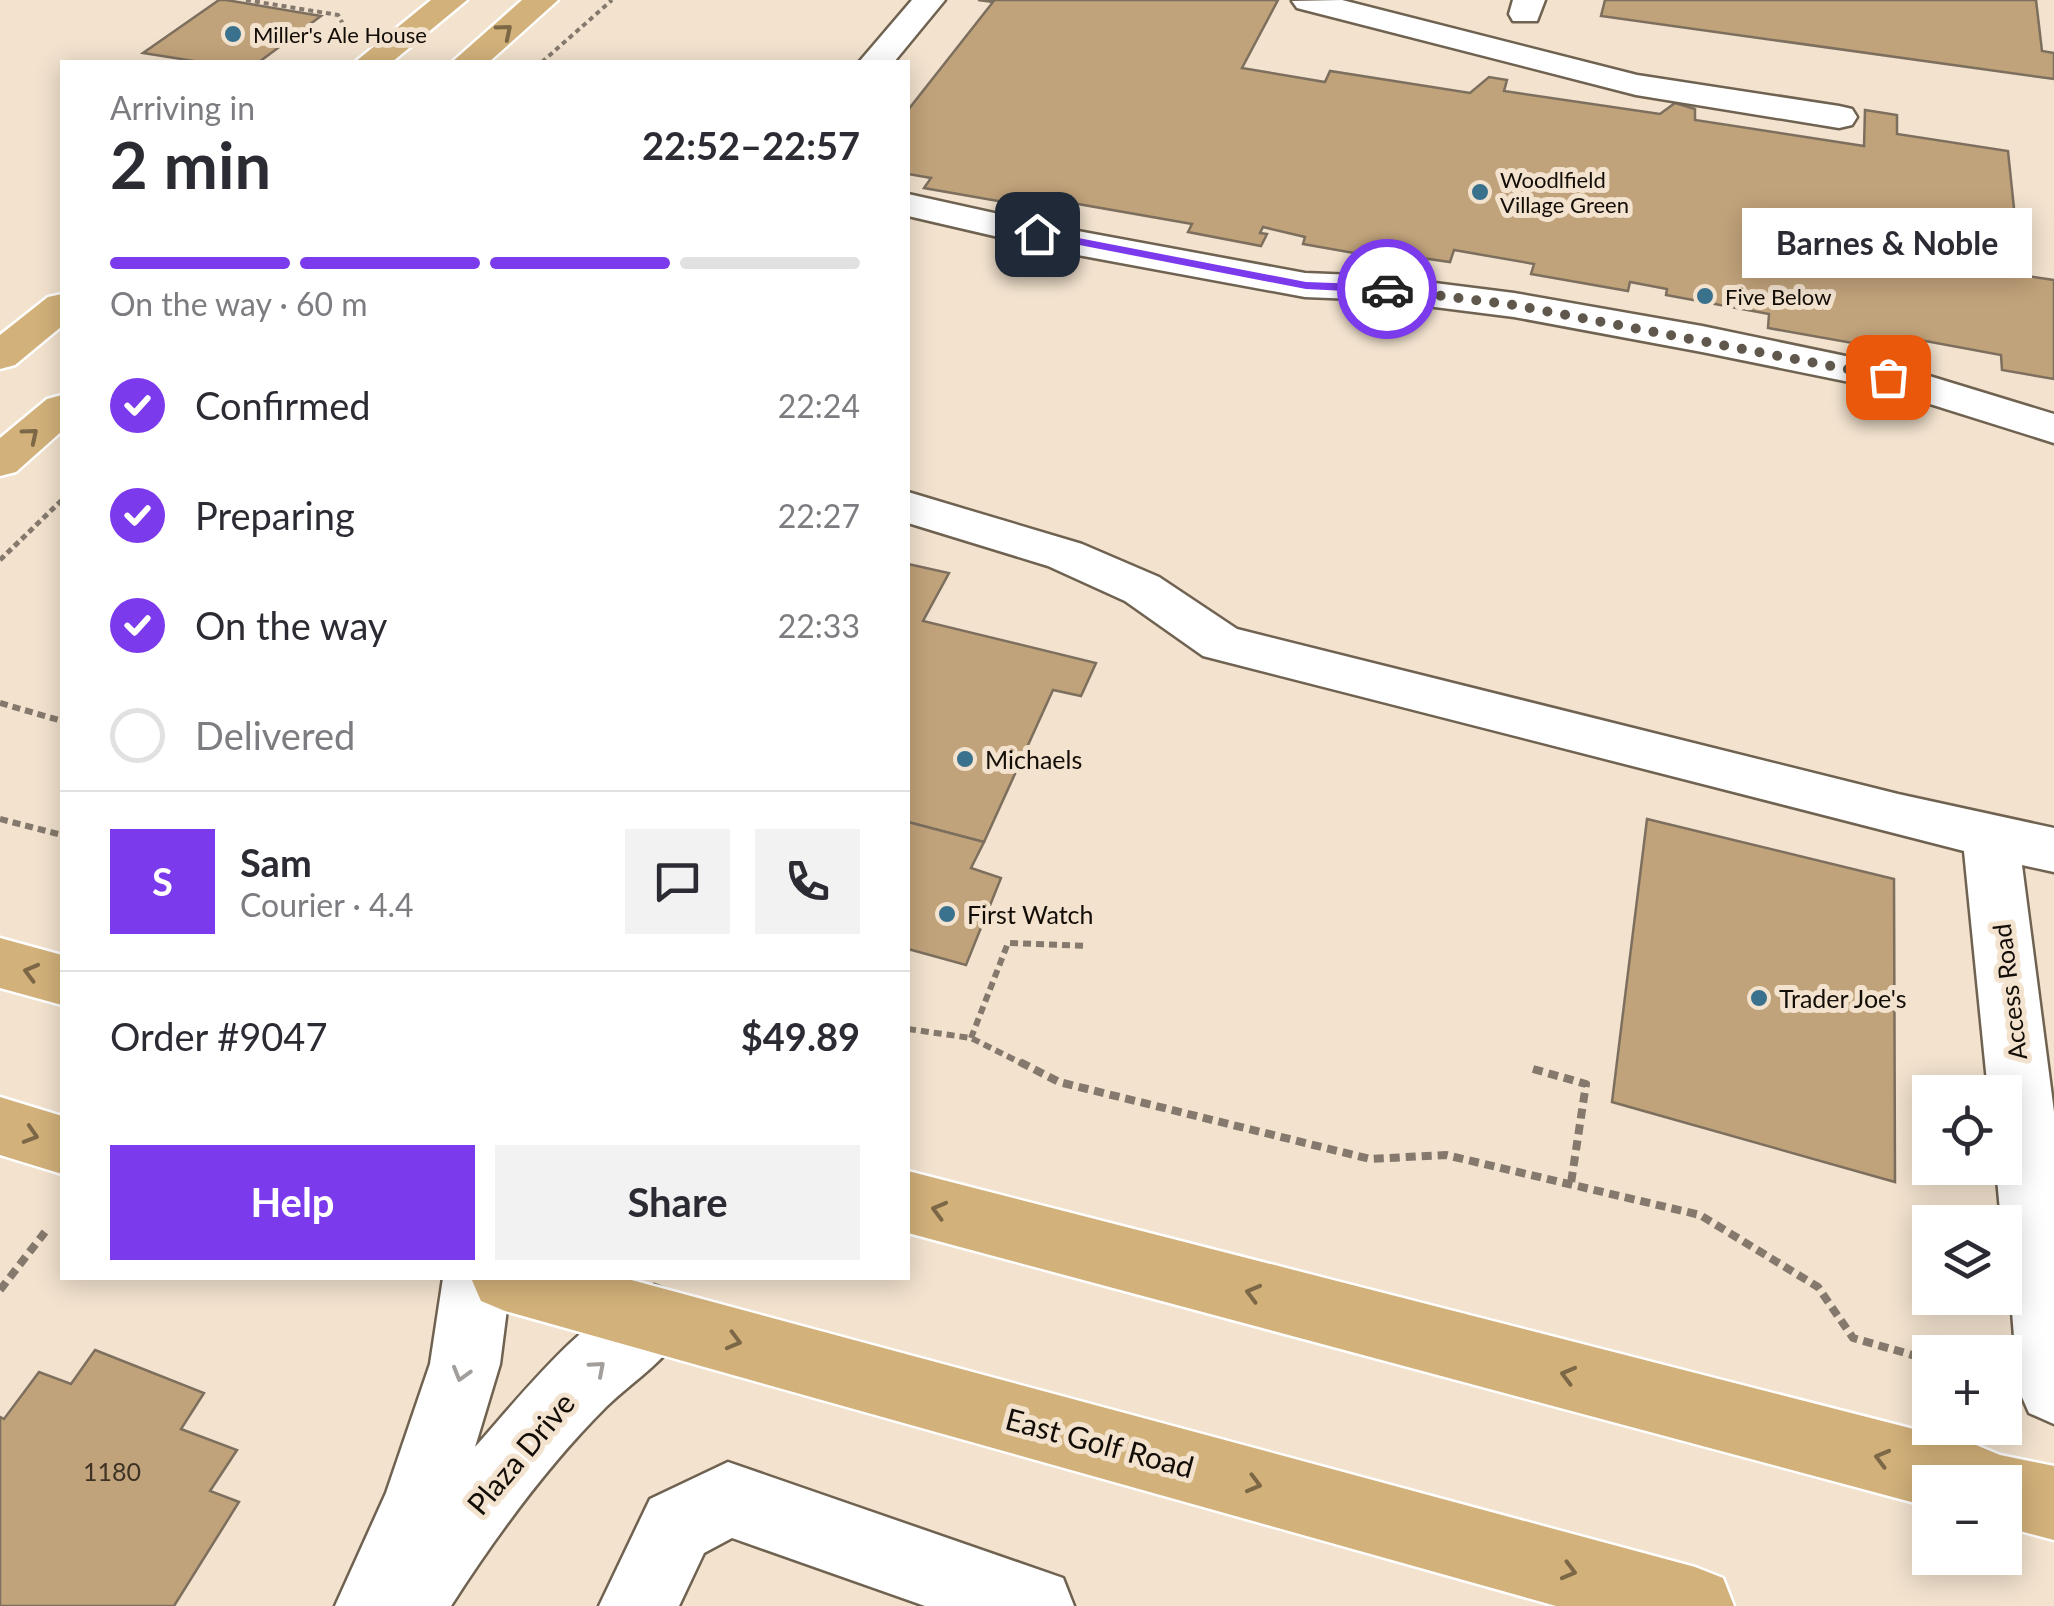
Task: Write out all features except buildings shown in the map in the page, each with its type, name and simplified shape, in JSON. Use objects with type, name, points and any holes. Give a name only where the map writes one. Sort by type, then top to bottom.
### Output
[{"type":"main road","points":[[375,60],[451,0]]},
{"type":"main road","points":[[470,60],[542,0]]},
{"type":"main road","points":[[0,356],[60,308]]},
{"type":"main road","points":[[0,462],[60,410]]},
{"type":"main road","points":[[0,963],[60,979]]},
{"type":"main road","points":[[0,1126],[60,1143]]},
{"type":"main road","points":[[910,1203],[1912,1465]]},
{"type":"main road","name":"East Golf Road","points":[[512,1280],[1695,1606]]},
{"type":"main road","points":[[2022,1495],[2054,1503]]},
{"type":"street","points":[[878,60],[929,0]]},
{"type":"street","points":[[1404,25],[1438,0]]},
{"type":"street","points":[[1308,2],[1636,85],[1840,117]]},
{"type":"street","points":[[910,204],[1084,244],[1306,285],[1379,288],[1514,305],[1702,339],[1888,377],[2054,429]]},
{"type":"street","points":[[910,508],[1064,555],[1142,589],[1221,644],[2054,850]]},
{"type":"street","name":"Access Road","points":[[1990,835],[2054,1388]]},
{"type":"street","name":"Plaza Drive","points":[[374,1606],[420,1502],[465,1364],[476,1280]]},
{"type":"street","name":"Plaza Drive","points":[[405,1606],[473,1505],[580,1383],[654,1318]]},
{"type":"street","points":[[638,1606],[676,1526],[728,1500],[1034,1606]]},
{"type":"path","points":[[246,0],[338,15],[344,26]]},
{"type":"path","points":[[544,60],[612,0]]},
{"type":"path","points":[[0,560],[60,502]]},
{"type":"path","points":[[0,703],[60,720]]},
{"type":"path","points":[[0,820],[60,835]]},
{"type":"path","points":[[971,1038],[1008,943],[1088,946]]},
{"type":"path","points":[[910,1029],[971,1038],[1058,1082],[1370,1160],[1446,1154],[1700,1215],[1818,1287],[1853,1338],[1912,1355]]},
{"type":"path","points":[[1533,1069],[1586,1084],[1572,1183]]},
{"type":"path","points":[[0,1290],[44,1232]]},
{"type":"way so far","points":[[1387,289],[1514,305],[1888,377]]},
{"type":"place","name":"Miller's Ale House","points":[[233,34]]},
{"type":"place","name":"Woodlfield Village Green","points":[[1480,192]]},
{"type":"place","name":"Five Below","points":[[1705,296]]},
{"type":"place","name":"Barnes & Noble","points":[[1888,377]]},
{"type":"place","name":"Michaels","points":[[965,759]]},
{"type":"place","name":"First Watch","points":[[947,914]]},
{"type":"place","name":"Trader Joe's","points":[[1759,998]]},
{"type":"route","points":[[1037,234],[1306,285],[1387,289]]}]
